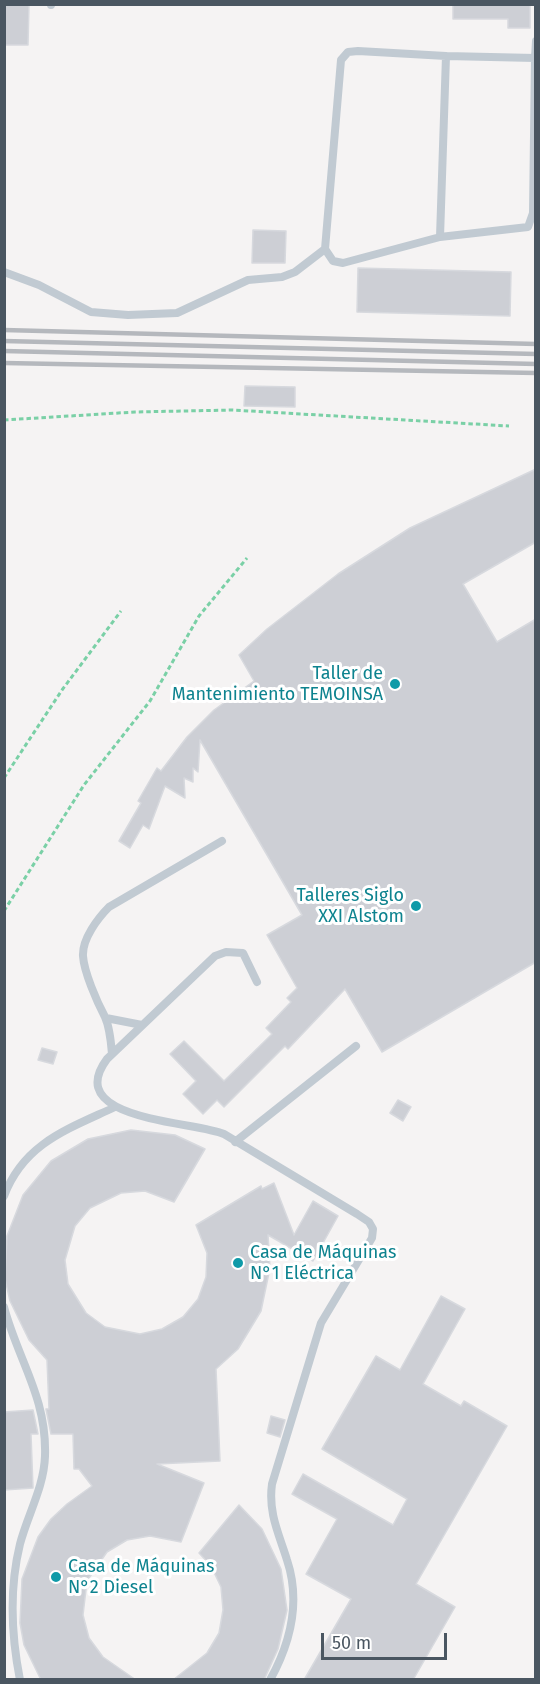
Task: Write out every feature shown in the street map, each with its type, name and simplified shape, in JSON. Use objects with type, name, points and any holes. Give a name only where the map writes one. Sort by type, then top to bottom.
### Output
[{"type":"lane","points":[[535,58],[348,52],[341,60],[325,249],[333,261],[343,263],[440,237],[528,226],[533,213],[536,41]]},
{"type":"lane","points":[[440,237],[446,56]]},
{"type":"lane","points":[[4,272],[39,285],[91,312],[128,315],[177,313],[248,280],[282,277],[295,272],[325,249]]},
{"type":"lane","points":[[112,1054],[106,1018],[94,997],[83,958],[84,949],[98,919],[109,907],[222,841]]},
{"type":"lane","points":[[257,982],[243,953],[220,954],[112,1054],[100,1068],[97,1080],[99,1092],[107,1102],[115,1107],[173,1125],[214,1130],[369,1221],[374,1229],[372,1238],[321,1323],[272,1484],[270,1498],[272,1519],[288,1563],[294,1600],[286,1648],[270,1680]]},
{"type":"lane","points":[[106,1018],[142,1025]]},
{"type":"lane","points":[[235,1142],[356,1046]]},
{"type":"lane","points":[[4,1196],[13,1176],[32,1151],[50,1138],[115,1107]]},
{"type":"lane","points":[[4,1307],[36,1389],[45,1456],[44,1473],[21,1542],[15,1574],[12,1642],[20,1680]]},
{"type":"path","points":[[4,420],[135,412],[232,410],[509,426]]},
{"type":"path","points":[[4,911],[84,785],[150,701],[199,616],[247,558]]},
{"type":"path","points":[[4,778],[62,690],[121,611]]},
{"type":"building","points":[[4,4],[29,4],[28,45],[4,45]]},
{"type":"building","points":[[453,4],[530,4],[530,28],[508,28],[508,19],[453,19]]},
{"type":"building","points":[[253,230],[286,231],[285,263],[252,263]]},
{"type":"building","points":[[358,268],[511,272],[510,316],[357,312]]},
{"type":"building","points":[[245,386],[295,387],[295,407],[244,406]]},
{"type":"building","name":"Taller de Mantenimiento TEMOINSA","points":[[536,469],[536,542],[463,584],[497,642],[536,619],[536,962],[382,1052],[345,989],[288,1049],[285,1046],[224,1107],[217,1100],[203,1114],[183,1094],[196,1081],[170,1054],[184,1041],[224,1081],[272,1034],[266,1028],[291,1002],[287,998],[297,988],[267,935],[302,915],[200,740],[198,772],[193,768],[193,782],[184,778],[185,798],[165,786],[149,829],[143,825],[130,848],[119,841],[141,803],[138,801],[157,768],[161,771],[187,737],[214,710],[254,681],[239,655],[267,629],[338,574],[410,528]]},
{"type":"building","points":[[42,1048],[57,1052],[53,1064],[38,1060]]},
{"type":"building","points":[[398,1100],[411,1107],[403,1121],[390,1113]]},
{"type":"building","points":[[131,1130],[175,1135],[205,1149],[174,1202],[145,1191],[121,1193],[90,1208],[75,1226],[65,1260],[68,1284],[86,1313],[105,1327],[140,1334],[162,1329],[183,1317],[198,1299],[206,1277],[207,1253],[196,1225],[261,1186],[262,1189],[274,1183],[294,1235],[313,1201],[338,1216],[313,1261],[268,1235],[270,1268],[261,1311],[238,1349],[216,1369],[220,1461],[157,1464],[204,1483],[181,1542],[150,1536],[127,1540],[107,1552],[87,1581],[83,1615],[89,1638],[103,1657],[136,1680],[41,1680],[24,1645],[20,1623],[22,1579],[38,1537],[51,1519],[92,1486],[79,1469],[74,1469],[73,1434],[51,1434],[46,1409],[49,1409],[47,1360],[29,1340],[10,1301],[5,1279],[7,1236],[23,1195],[51,1161],[88,1139]]},
{"type":"building","points":[[441,1296],[465,1309],[423,1384],[461,1406],[464,1401],[507,1426],[416,1584],[455,1607],[413,1680],[304,1680],[351,1599],[306,1574],[337,1519],[292,1494],[303,1474],[393,1525],[407,1499],[322,1449],[376,1356],[400,1370]]},
{"type":"building","points":[[33,1410],[38,1434],[31,1434],[33,1488],[4,1490],[4,1412]]},
{"type":"building","points":[[271,1416],[285,1420],[280,1437],[267,1433]]},
{"type":"building","points":[[239,1505],[262,1529],[281,1569],[287,1610],[278,1649],[264,1680],[173,1680],[207,1653],[219,1633],[223,1610],[221,1587],[211,1566],[199,1553]]},
{"type":"railway","points":[[4,330],[536,344]]},
{"type":"railway","points":[[4,341],[536,354]]},
{"type":"railway","points":[[4,351],[536,364]]},
{"type":"railway","points":[[4,363],[536,373]]},
{"type":"place","name":"Taller de Mantenimiento TEMOINSA","points":[[395,684]]},
{"type":"place","name":"Talleres Siglo XXI Alstom","points":[[416,906]]},
{"type":"place","name":"Casa de Máquinas N°1 Eléctrica","points":[[238,1263]]},
{"type":"place","name":"Casa de Máquinas N°2 Diesel","points":[[56,1577]]}]
